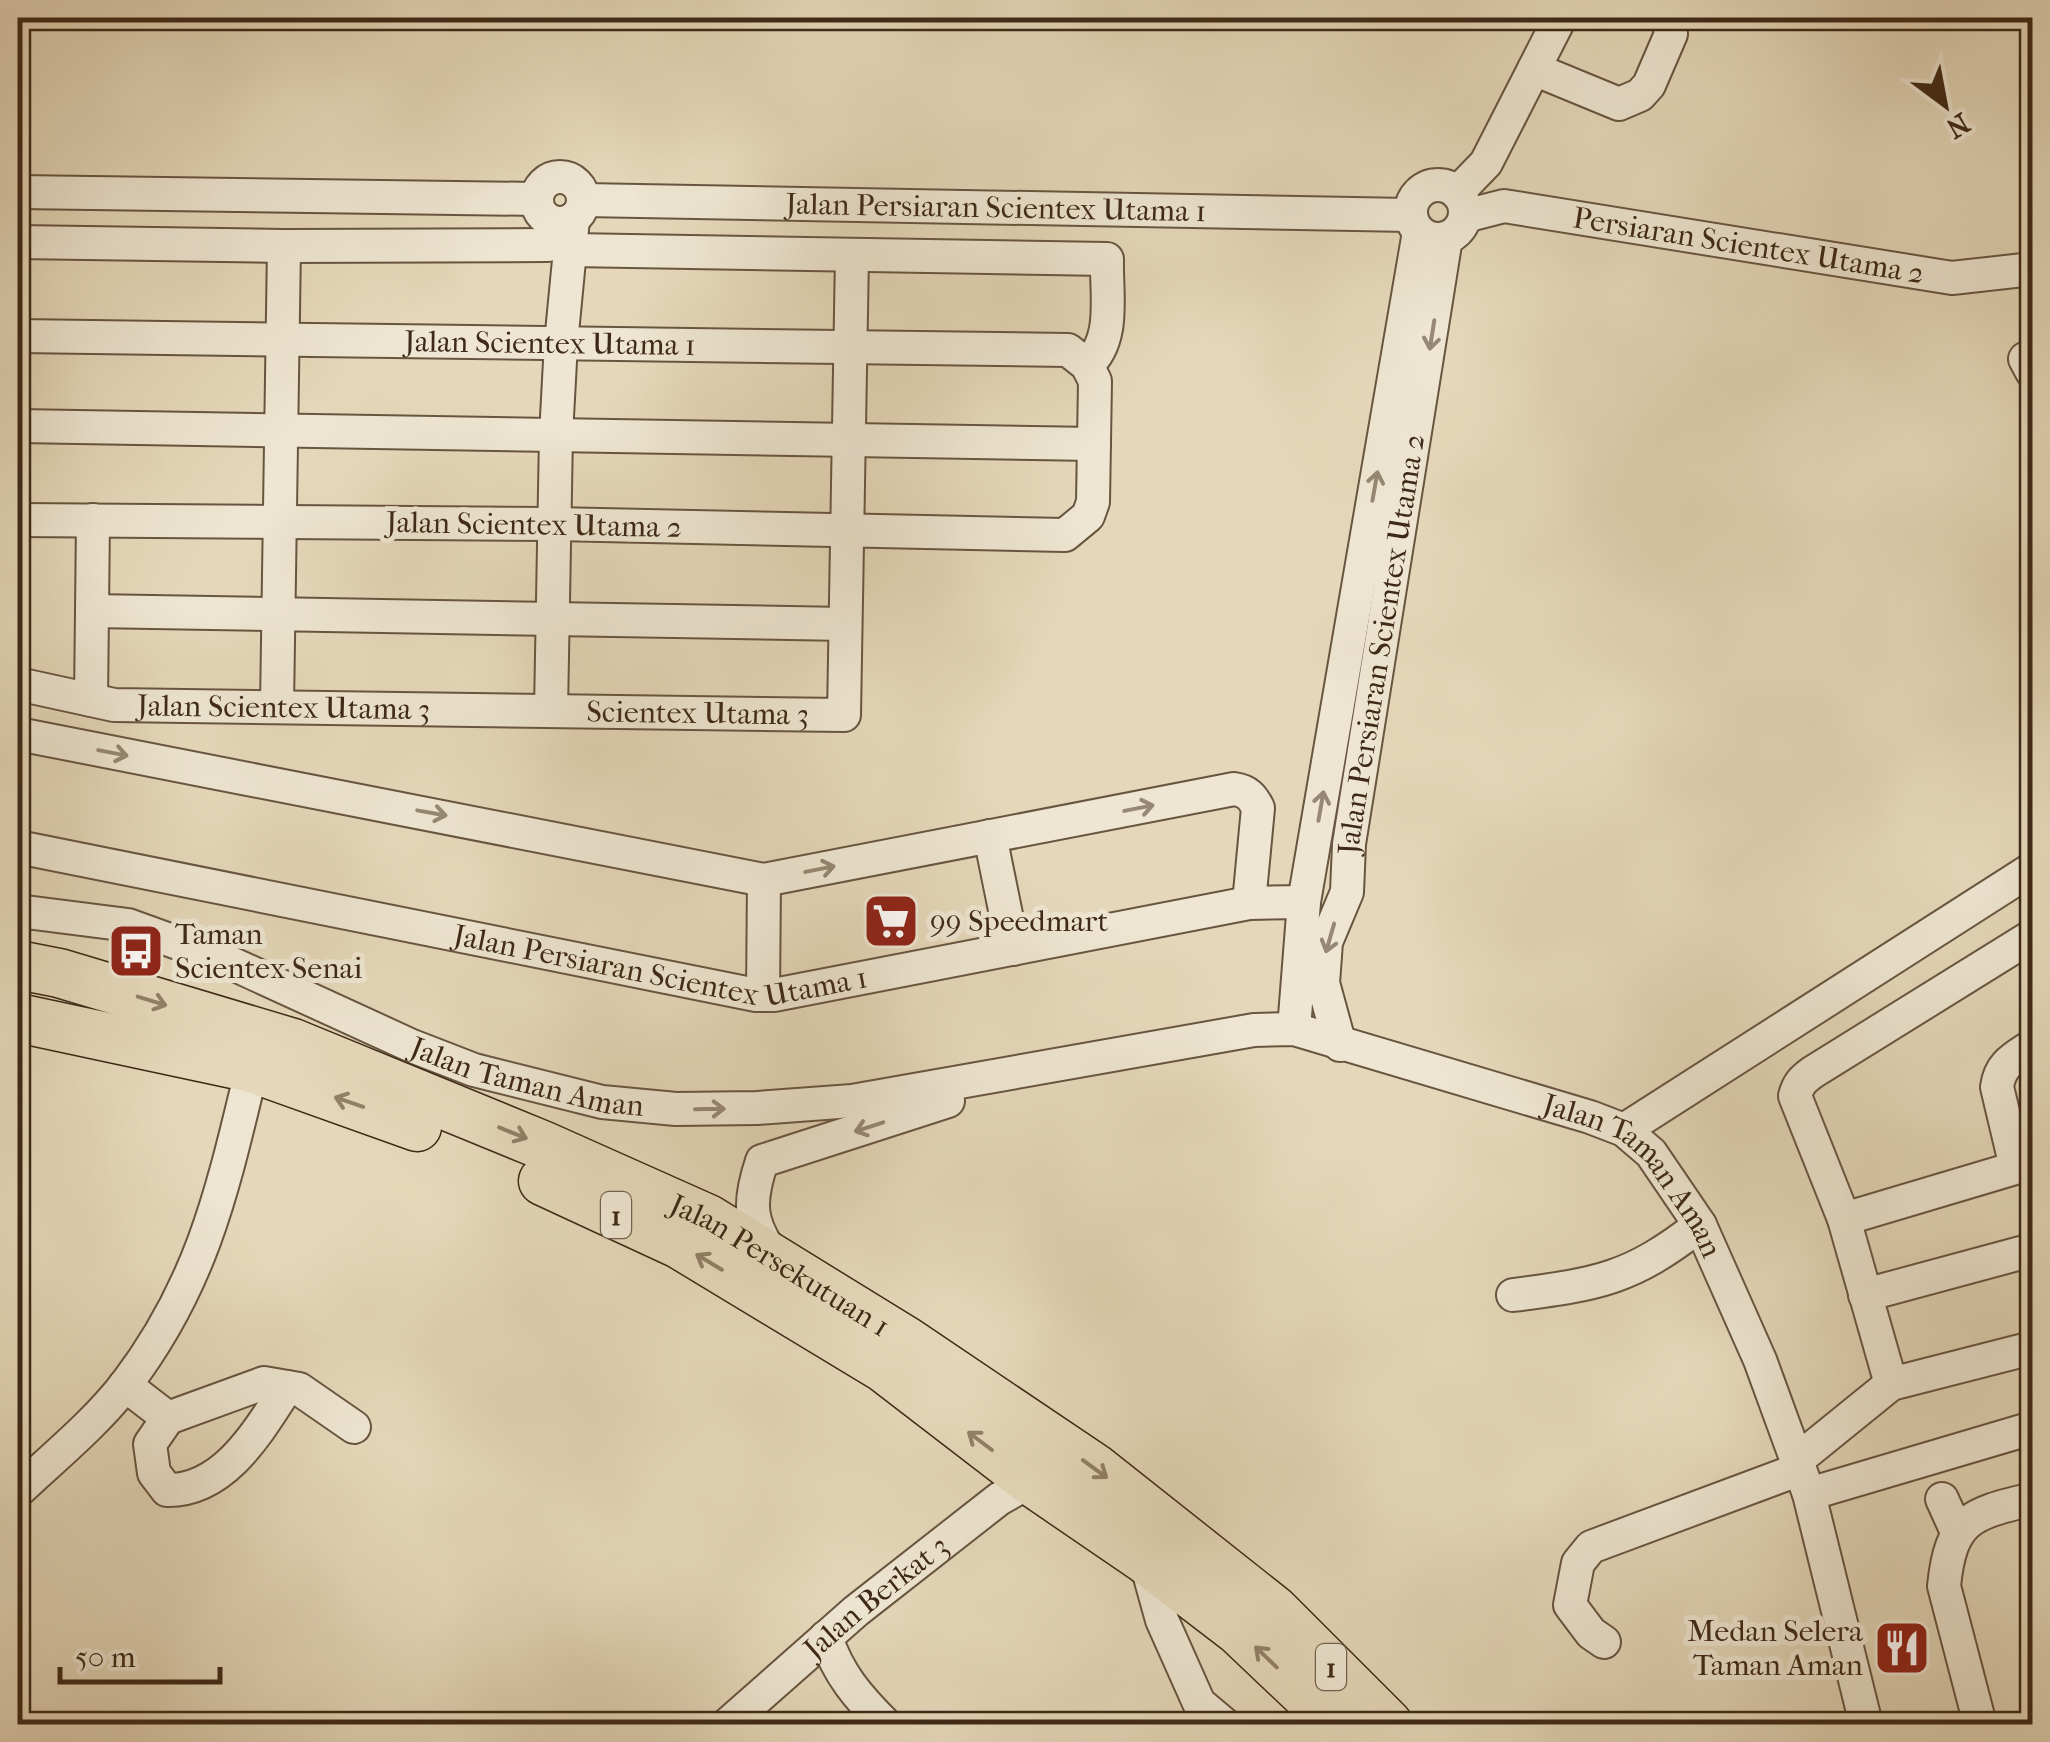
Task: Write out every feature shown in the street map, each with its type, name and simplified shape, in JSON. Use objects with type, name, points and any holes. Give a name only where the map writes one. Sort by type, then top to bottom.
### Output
[{"type":"highway","name":"Jalan Persekutuan 1","points":[[18,964],[293,1042],[708,1219],[906,1340],[1096,1469],[1274,1610],[1388,1724]]},
{"type":"highway","name":"Jalan Persekutuan 1","points":[[18,1018],[252,1068],[412,1124],[678,1244],[884,1368],[1239,1631],[1337,1724]]},
{"type":"street","points":[[1439,219],[1486,164],[1560,18]]},
{"type":"street","points":[[1534,70],[1619,104],[1640,95],[1649,85],[1671,34],[1668,18]]},
{"type":"street","name":"Jalan Persiaran Scientex Utama 1","points":[[18,192],[560,222],[1439,219]]},
{"type":"street","name":"Persiaran Scientex Utama 2","points":[[1439,219],[1504,206],[1952,278],[2032,268]]},
{"type":"street","name":"Jalan Persiaran Scientex Utama 2","points":[[1340,1045],[1323,983],[1326,942],[1346,892],[1349,844],[1439,219]]},
{"type":"street","name":"Jalan Persiaran Scientex Utama 2","points":[[1294,1029],[1304,902],[1439,219]]},
{"type":"street","points":[[552,711],[556,435],[552,343],[560,222]]},
{"type":"street","points":[[18,242],[284,246],[560,222],[852,255],[1107,259],[1106,338],[1100,354],[1084,361],[1096,381],[1094,444],[18,426]]},
{"type":"street","points":[[277,708],[284,246]]},
{"type":"street","points":[[92,611],[845,624],[852,255]]},
{"type":"street","name":"Jalan Scientex Utama 1","points":[[18,336],[1068,350],[1084,361]]},
{"type":"street","points":[[2032,355],[2025,359],[2032,372]]},
{"type":"street","name":"Jalan Scientex Utama 2","points":[[18,520],[554,524],[1051,535],[1065,534],[1088,516],[1093,502],[1094,444]]},
{"type":"street","points":[[90,700],[93,520]]},
{"type":"street","name":"Scientex Utama 3","points":[[552,711],[844,715],[845,624]]},
{"type":"street","name":"Jalan Scientex Utama 3","points":[[18,684],[114,705],[552,711]]},
{"type":"street","points":[[18,734],[764,880],[1234,789],[1253,798],[1258,808],[1248,903]]},
{"type":"street","points":[[990,836],[1013,949]]},
{"type":"street","points":[[1304,902],[1334,880],[1349,844]]},
{"type":"street","name":"Jalan Persiaran Scientex Utama 1","points":[[18,847],[774,996],[1248,903],[1304,902]]},
{"type":"street","points":[[1624,1130],[2032,869]]},
{"type":"street","points":[[763,995],[764,880]]},
{"type":"street","name":"Jalan Taman Aman","points":[[18,911],[128,925],[222,959],[412,1046],[474,1070],[602,1102],[676,1110],[833,1102],[1254,1030],[1294,1029],[1538,1100],[1624,1130],[1651,1153],[1700,1225],[1760,1360],[1802,1475],[1861,1724]]},
{"type":"street","points":[[1891,1384],[1844,1220],[1795,1096],[1801,1080],[2032,936]]},
{"type":"street","points":[[1844,1220],[2024,1165],[1997,1088],[2019,1055]]},
{"type":"street","name":"Jalan Taman Aman","points":[[780,1265],[759,1236],[752,1218],[752,1188],[762,1161],[1062,1065]]},
{"type":"street","points":[[18,1491],[125,1385],[185,1292],[220,1203],[252,1068]]},
{"type":"street","points":[[1513,1294],[1608,1280],[1666,1251],[1700,1225]]},
{"type":"street","points":[[1865,1295],[2032,1250]]},
{"type":"street","points":[[1802,1475],[1891,1384],[2032,1348]]},
{"type":"street","points":[[287,1387],[252,1440],[218,1473],[188,1490],[167,1490],[154,1472],[150,1444],[168,1418],[264,1383],[299,1389],[354,1427]]},
{"type":"street","points":[[125,1385],[168,1418]]},
{"type":"street","points":[[1604,1642],[1579,1620],[1570,1605],[1578,1564],[1591,1547],[1802,1475],[2032,1428]]},
{"type":"street","name":"Jalan Berkat 3","points":[[728,1724],[826,1637],[999,1499],[1032,1481]]},
{"type":"street","points":[[1942,1498],[1957,1532]]},
{"type":"street","points":[[1980,1724],[1944,1586],[1950,1547],[1957,1532],[1989,1510],[2030,1510]]},
{"type":"street","points":[[1144,1559],[1162,1620],[1199,1703],[1224,1724]]},
{"type":"street","points":[[826,1637],[835,1664],[850,1688],[885,1724]]},
{"type":"place","name":"99 Speedmart","points":[[891,921]]},
{"type":"place","name":"Taman Scientex Senai","points":[[136,951]]},
{"type":"place","name":"Medan Selera Taman Aman","points":[[1902,1648]]}]
